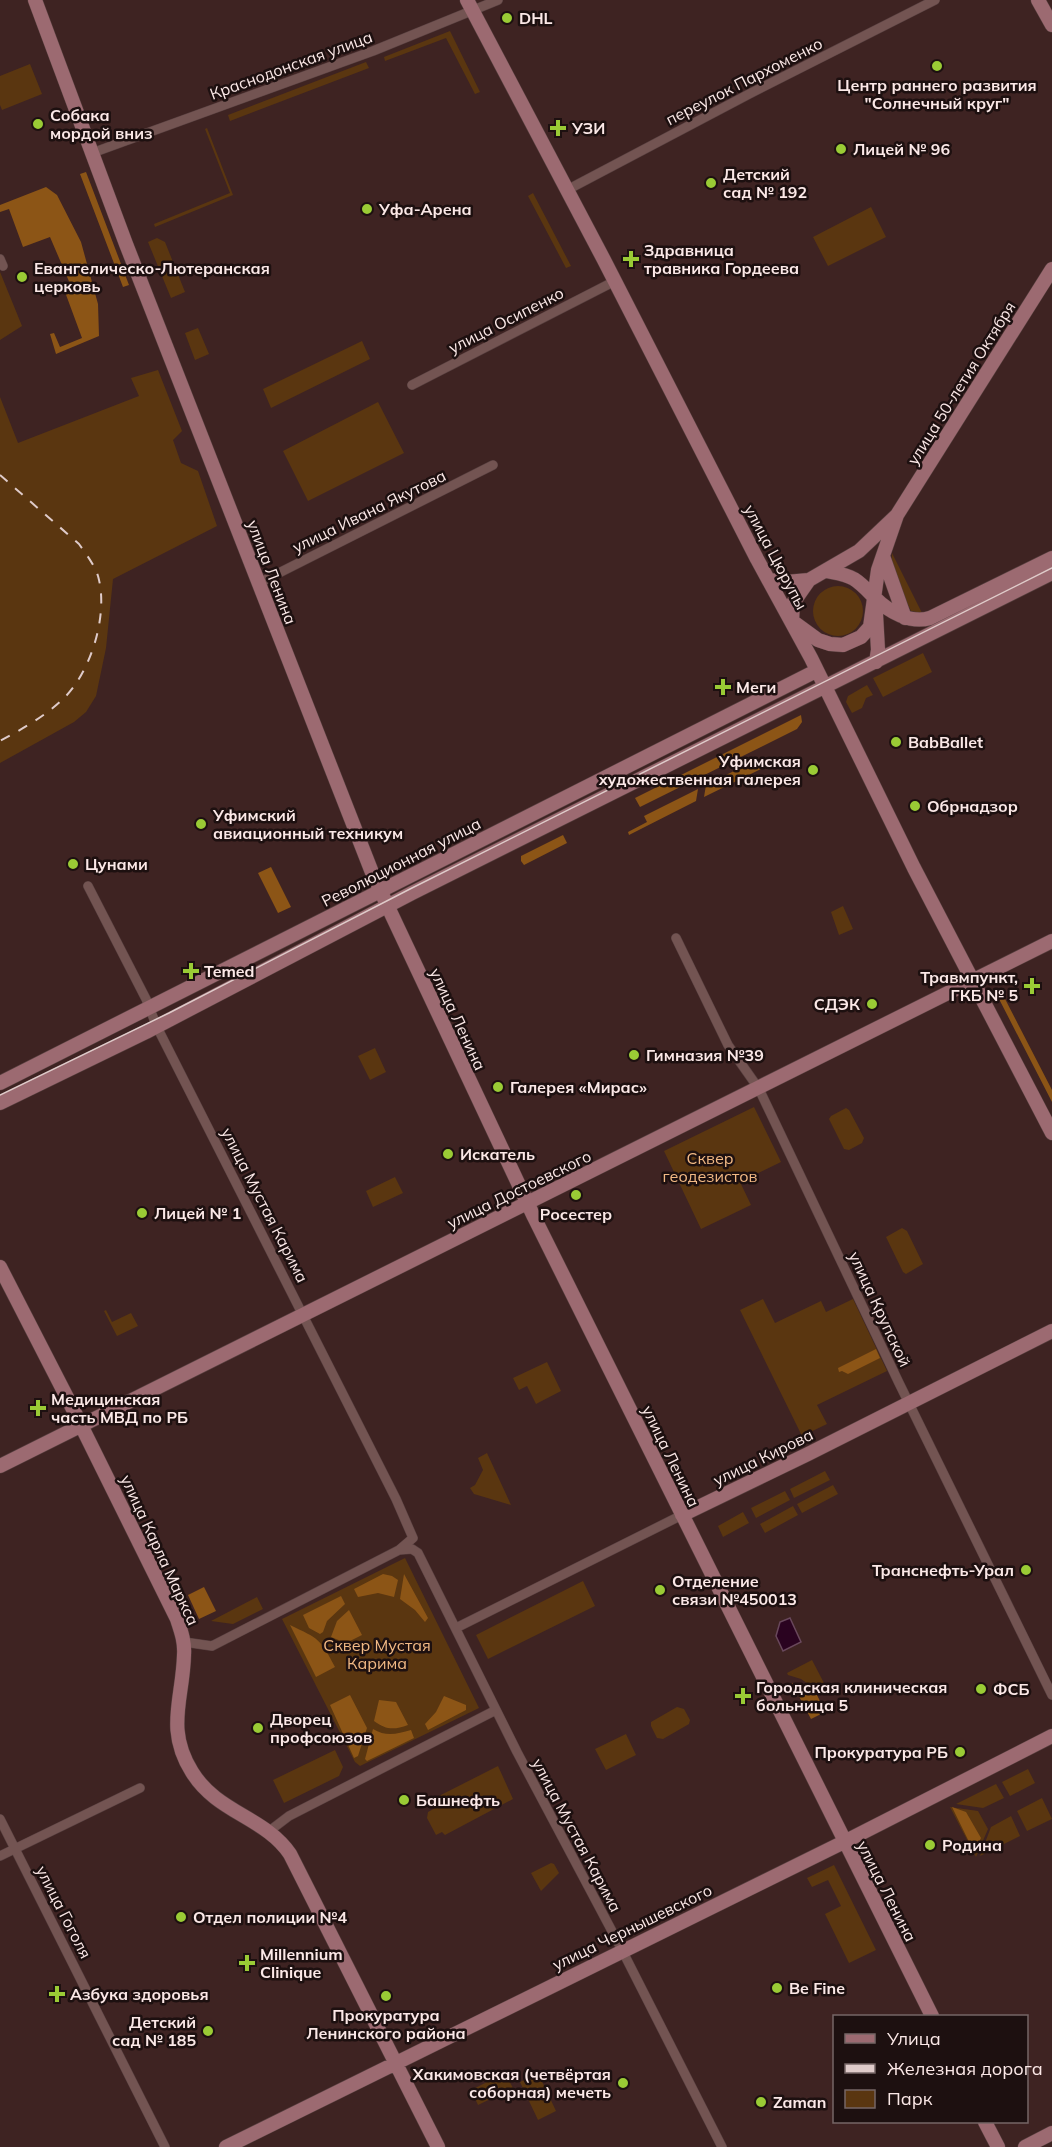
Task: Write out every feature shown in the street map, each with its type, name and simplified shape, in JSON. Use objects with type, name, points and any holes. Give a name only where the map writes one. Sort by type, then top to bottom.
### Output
[{"type":"main road","name":"улица Ленина","points":[[35,0],[338,789],[387,907],[528,1204],[931,2015]]},
{"type":"main road","points":[[1038,0],[1052,25]]},
{"type":"main road","name":"улица Цюрупы","points":[[470,5],[792,621],[973,982],[1052,1133]]},
{"type":"main road","name":"улица 50-летия Октября","points":[[875,599],[878,570],[897,515],[1052,269]]},
{"type":"main road","name":"улица 50-летия Октября","points":[[826,571],[859,551],[897,515]]},
{"type":"main road","points":[[883,556],[905,618]]},
{"type":"main road","points":[[875,599],[870,627],[850,644],[837,645],[818,640],[792,621],[793,603],[810,580],[826,571],[853,578],[875,599],[905,618],[916,621],[927,619],[1052,558]]},
{"type":"main road","points":[[0,1103],[157,1027],[387,907],[1052,573]]},
{"type":"main road","points":[[769,580],[786,582],[810,580]]},
{"type":"main road","points":[[875,599],[878,628],[876,662]]},
{"type":"main road","name":"Революционная улица","points":[[0,1083],[816,671]]},
{"type":"main road","name":"улица Достоевского","points":[[0,1466],[1052,941]]},
{"type":"main road","name":"улица Карла Маркса","points":[[0,1267],[170,1604],[184,1642],[182,1682],[176,1712],[181,1751],[191,1770],[209,1794],[268,1832],[284,1845],[297,1864],[438,2147]]},
{"type":"main road","name":"улица Кирова","points":[[682,1515],[1052,1331]]},
{"type":"main road","name":"улица Чернышевского","points":[[226,2147],[844,1842],[1052,1736]]},
{"type":"main road","points":[[986,2123],[998,2147]]},
{"type":"main road","points":[[1025,2147],[1052,2133]]},
{"type":"street","name":"Краснодонская улица","points":[[92,153],[373,51],[470,5],[498,0]]},
{"type":"street","name":"переулок Пархоменко","points":[[567,190],[751,93],[936,0]]},
{"type":"street","name":"улица Осипенко","points":[[412,385],[615,281]]},
{"type":"street","name":"улица Ивана Якутова","points":[[259,583],[493,465]]},
{"type":"street","name":"улица Мустая Карима","points":[[88,886],[396,1499],[413,1538],[399,1550]]},
{"type":"street","name":"улица Крупской","points":[[676,938],[728,1046],[759,1089],[1052,1695]]},
{"type":"street","name":"улица Кирова","points":[[456,1628],[682,1515]]},
{"type":"street","name":"улица Мустая Карима","points":[[399,1550],[412,1549],[418,1553],[496,1710],[722,2147]]},
{"type":"street","points":[[184,1642],[212,1646],[399,1550]]},
{"type":"street","points":[[268,1832],[289,1816],[496,1710]]},
{"type":"street","points":[[0,1856],[140,1788]]},
{"type":"street","name":"улица Гоголя","points":[[0,1819],[165,2147]]},
{"type":"green space","points":[[450,31],[480,92],[475,94],[446,38],[385,61],[384,57]]},
{"type":"green space","points":[[366,62],[369,68],[230,121],[228,115]]},
{"type":"green space","points":[[30,64],[42,94],[2,110],[0,76]]},
{"type":"green space","points":[[207,128],[233,195],[155,227],[154,224],[230,193],[205,129]]},
{"type":"green space","points":[[533,193],[571,266],[566,268],[528,196]]},
{"type":"green space","points":[[871,207],[886,237],[828,266],[813,237]]},
{"type":"green space","points":[[157,238],[165,242],[185,292],[171,298],[148,242]]},
{"type":"green space","points":[[0,272],[22,326],[0,340]]},
{"type":"green space","points":[[198,328],[209,354],[195,360],[185,333]]},
{"type":"green space","points":[[362,341],[370,359],[271,408],[263,389]]},
{"type":"green space","points":[[158,370],[182,431],[173,440],[181,463],[198,471],[217,526],[113,579],[106,648],[96,696],[86,712],[74,722],[0,763],[0,397],[18,443],[139,396],[131,378]]},
{"type":"green space","points":[[378,402],[404,453],[308,501],[283,451]]},
{"type":"green space","points":[[892,553],[922,613],[911,611],[891,569]]},
{"type":"green space","points":[[833,586],[843,586],[856,593],[863,606],[863,616],[856,629],[843,636],[833,636],[824,632],[817,625],[813,616],[813,606],[817,597],[824,590]]},
{"type":"green space","points":[[923,653],[932,672],[883,697],[873,678]]},
{"type":"green space","points":[[867,685],[873,695],[866,698],[862,708],[852,713],[846,702],[848,696]]},
{"type":"green space","points":[[843,906],[853,929],[839,935],[831,912]]},
{"type":"green space","points":[[375,1048],[386,1072],[370,1080],[358,1056]]},
{"type":"green space","name":"Сквер геодезистов","points":[[754,1107],[781,1162],[740,1182],[751,1205],[701,1229],[664,1151]]},
{"type":"green space","points":[[846,1108],[864,1138],[862,1143],[849,1150],[844,1149],[829,1119]]},
{"type":"green space","points":[[395,1177],[403,1193],[373,1207],[366,1191]]},
{"type":"green space","points":[[902,1228],[907,1231],[923,1264],[906,1274],[886,1237]]},
{"type":"green space","points":[[763,1299],[775,1323],[821,1301],[826,1312],[853,1299],[887,1371],[817,1405],[827,1424],[802,1436],[740,1310]]},
{"type":"green space","points":[[106,1310],[112,1322],[131,1313],[138,1326],[117,1336],[104,1311]]},
{"type":"green space","points":[[547,1362],[561,1391],[536,1404],[527,1386],[519,1390],[513,1378]]},
{"type":"green space","points":[[487,1453],[511,1505],[474,1494],[470,1488],[475,1485],[483,1470],[478,1458]]},
{"type":"green space","points":[[825,1471],[830,1480],[794,1498],[790,1489]]},
{"type":"green space","points":[[833,1485],[838,1494],[802,1513],[797,1504]]},
{"type":"green space","points":[[785,1491],[790,1500],[756,1518],[751,1508]]},
{"type":"green space","points":[[793,1506],[798,1515],[765,1533],[760,1524]]},
{"type":"green space","points":[[743,1512],[749,1523],[723,1537],[718,1526]]},
{"type":"green space","name":"Сквер Мустая Карима","points":[[405,1558],[479,1708],[360,1766],[355,1762],[282,1619]]},
{"type":"green space","points":[[583,1581],[595,1606],[488,1659],[476,1635]]},
{"type":"green space","points":[[257,1597],[263,1609],[233,1624],[211,1621]]},
{"type":"green space","points":[[812,1660],[824,1683],[814,1688],[801,1679],[788,1675],[787,1673]]},
{"type":"green space","points":[[677,1707],[684,1709],[690,1720],[689,1724],[663,1739],[657,1738],[651,1722]]},
{"type":"green space","points":[[626,1734],[636,1755],[606,1770],[595,1749]]},
{"type":"green space","points":[[335,1750],[343,1767],[339,1776],[284,1803],[273,1780]]},
{"type":"green space","points":[[498,1766],[513,1799],[445,1835],[442,1832],[436,1835],[427,1818],[428,1812],[437,1807],[433,1799]]},
{"type":"green space","points":[[1028,1769],[1035,1783],[1010,1796],[1002,1782]]},
{"type":"green space","points":[[996,1784],[1004,1798],[983,1808],[956,1804]]},
{"type":"green space","points":[[1042,1798],[1052,1819],[1027,1831],[1017,1811]]},
{"type":"green space","points":[[950,1807],[978,1811],[988,1829],[976,1857]]},
{"type":"green space","points":[[1011,1816],[1020,1836],[980,1856],[991,1827]]},
{"type":"green space","points":[[551,1863],[559,1873],[541,1891],[531,1873]]},
{"type":"green space","points":[[834,1865],[876,1950],[849,1963],[825,1914],[841,1906],[828,1880],[812,1887],[807,1878]]},
{"type":"green space","points":[[505,2073],[513,2088],[478,2105],[471,2090]]},
{"type":"green space","points":[[538,2073],[556,2111],[538,2120],[520,2082]]},
{"type":"shaded area","points":[[86,172],[129,285],[123,287],[80,174]]},
{"type":"shaded area","points":[[46,187],[57,195],[81,242],[98,304],[99,336],[56,354],[50,334],[54,333],[60,347],[82,338],[65,292],[71,286],[50,237],[23,247],[9,209],[0,212],[0,205]]},
{"type":"shaded area","points":[[801,715],[802,722],[797,729],[640,807],[635,798]]},
{"type":"shaded area","points":[[760,758],[765,767],[704,797],[706,785]]},
{"type":"shaded area","points":[[698,789],[696,801],[629,835],[628,832],[647,822],[644,816]]},
{"type":"shaded area","points":[[563,835],[567,843],[524,865],[521,861],[521,856]]},
{"type":"shaded area","points":[[271,867],[291,907],[278,913],[258,873]]},
{"type":"shaded area","points":[[1003,995],[1052,1090],[1052,1102],[998,997]]},
{"type":"shaded area","points":[[876,1349],[880,1358],[848,1374],[839,1372],[838,1368]]},
{"type":"shaded area","points":[[383,1574],[398,1580],[394,1597],[378,1593],[358,1597],[354,1589]]},
{"type":"shaded area","points":[[404,1574],[428,1618],[425,1622],[415,1610],[400,1599]]},
{"type":"shaded area","points":[[204,1587],[216,1611],[199,1619],[188,1595]]},
{"type":"shaded area","points":[[341,1596],[345,1604],[327,1621],[323,1632],[320,1634],[309,1628],[303,1615]]},
{"type":"shaded area","points":[[349,1610],[362,1635],[346,1643],[331,1637],[337,1621]]},
{"type":"shaded area","points":[[790,1618],[801,1642],[783,1651],[776,1636],[780,1622]]},
{"type":"shaded area","points":[[290,1625],[318,1640],[335,1667],[316,1677]]},
{"type":"shaded area","points":[[792,1683],[817,1695],[823,1707],[821,1714],[811,1719]]},
{"type":"shaded area","points":[[350,1695],[367,1728],[358,1756],[354,1758],[330,1705]]},
{"type":"shaded area","points":[[444,1696],[466,1705],[466,1710],[428,1730],[425,1724],[436,1712]]},
{"type":"shaded area","points":[[379,1700],[396,1702],[408,1725],[390,1728],[374,1721]]},
{"type":"shaded area","points":[[373,1729],[387,1734],[411,1730],[414,1738],[367,1761],[365,1759]]},
{"type":"shaded area","points":[[952,1807],[966,1812],[981,1838],[974,1852]]},
{"type":"tram line","points":[[0,1095],[169,1013],[410,889],[1052,568]]},
{"type":"railway","points":[[0,475],[79,544],[92,563],[101,591],[101,608],[95,642],[81,675],[62,700],[48,712],[0,741]]},
{"type":"place","name":"DHL","points":[[507,18]]},
{"type":"place","name":"Центр раннего развития \"Солнечный круг\"","points":[[937,66]]},
{"type":"place","name":"Собака мордой вниз","points":[[38,124]]},
{"type":"place","name":"УЗИ","points":[[558,128]]},
{"type":"place","name":"Лицей № 96","points":[[841,149]]},
{"type":"place","name":"Детский сад № 192","points":[[711,183]]},
{"type":"place","name":"Уфа-Арена","points":[[367,209]]},
{"type":"place","name":"Здравница травника Гордеева","points":[[631,259]]},
{"type":"place","name":"Евангелическо-Лютеранская церковь","points":[[22,277]]},
{"type":"place","name":"Меги","points":[[723,687]]},
{"type":"place","name":"BabBallet","points":[[896,742]]},
{"type":"place","name":"Уфимская художественная галерея","points":[[813,770]]},
{"type":"place","name":"Обрнадзор","points":[[915,806]]},
{"type":"place","name":"Уфимский авиационный техникум","points":[[201,824]]},
{"type":"place","name":"Цунами","points":[[73,864]]},
{"type":"place","name":"Temed","points":[[191,971]]},
{"type":"place","name":"Травмпункт, ГКБ № 5","points":[[1032,986]]},
{"type":"place","name":"СДЭК","points":[[872,1004]]},
{"type":"place","name":"Гимназия №39","points":[[634,1055]]},
{"type":"place","name":"Галерея «Мирас»","points":[[498,1087]]},
{"type":"place","name":"Искатель","points":[[448,1154]]},
{"type":"place","name":"Росестер","points":[[576,1195]]},
{"type":"place","name":"Лицей № 1","points":[[142,1213]]},
{"type":"place","name":"Медицинская часть МВД по РБ","points":[[38,1408]]},
{"type":"place","name":"Транснефть-Урал","points":[[1026,1570]]},
{"type":"place","name":"Отделение связи №450013","points":[[660,1590]]},
{"type":"place","name":"ФСБ","points":[[981,1689]]},
{"type":"place","name":"Городская клиническая больница 5","points":[[743,1696]]},
{"type":"place","name":"Дворец профсоюзов","points":[[258,1728]]},
{"type":"place","name":"Прокуратура РБ","points":[[960,1752]]},
{"type":"place","name":"Башнефть","points":[[404,1800]]},
{"type":"place","name":"Родина","points":[[930,1845]]},
{"type":"place","name":"Отдел полиции №4","points":[[181,1917]]},
{"type":"place","name":"Millennium Clinique","points":[[247,1963]]},
{"type":"place","name":"Be Fine","points":[[777,1988]]},
{"type":"place","name":"Азбука здоровья","points":[[57,1994]]},
{"type":"place","name":"Прокуратура Ленинского района","points":[[386,1996]]},
{"type":"place","name":"Детский сад № 185","points":[[208,2031]]},
{"type":"place","name":"Хакимовская (четвёртая соборная) мечеть","points":[[623,2083]]},
{"type":"place","name":"Zaman","points":[[761,2102]]}]
